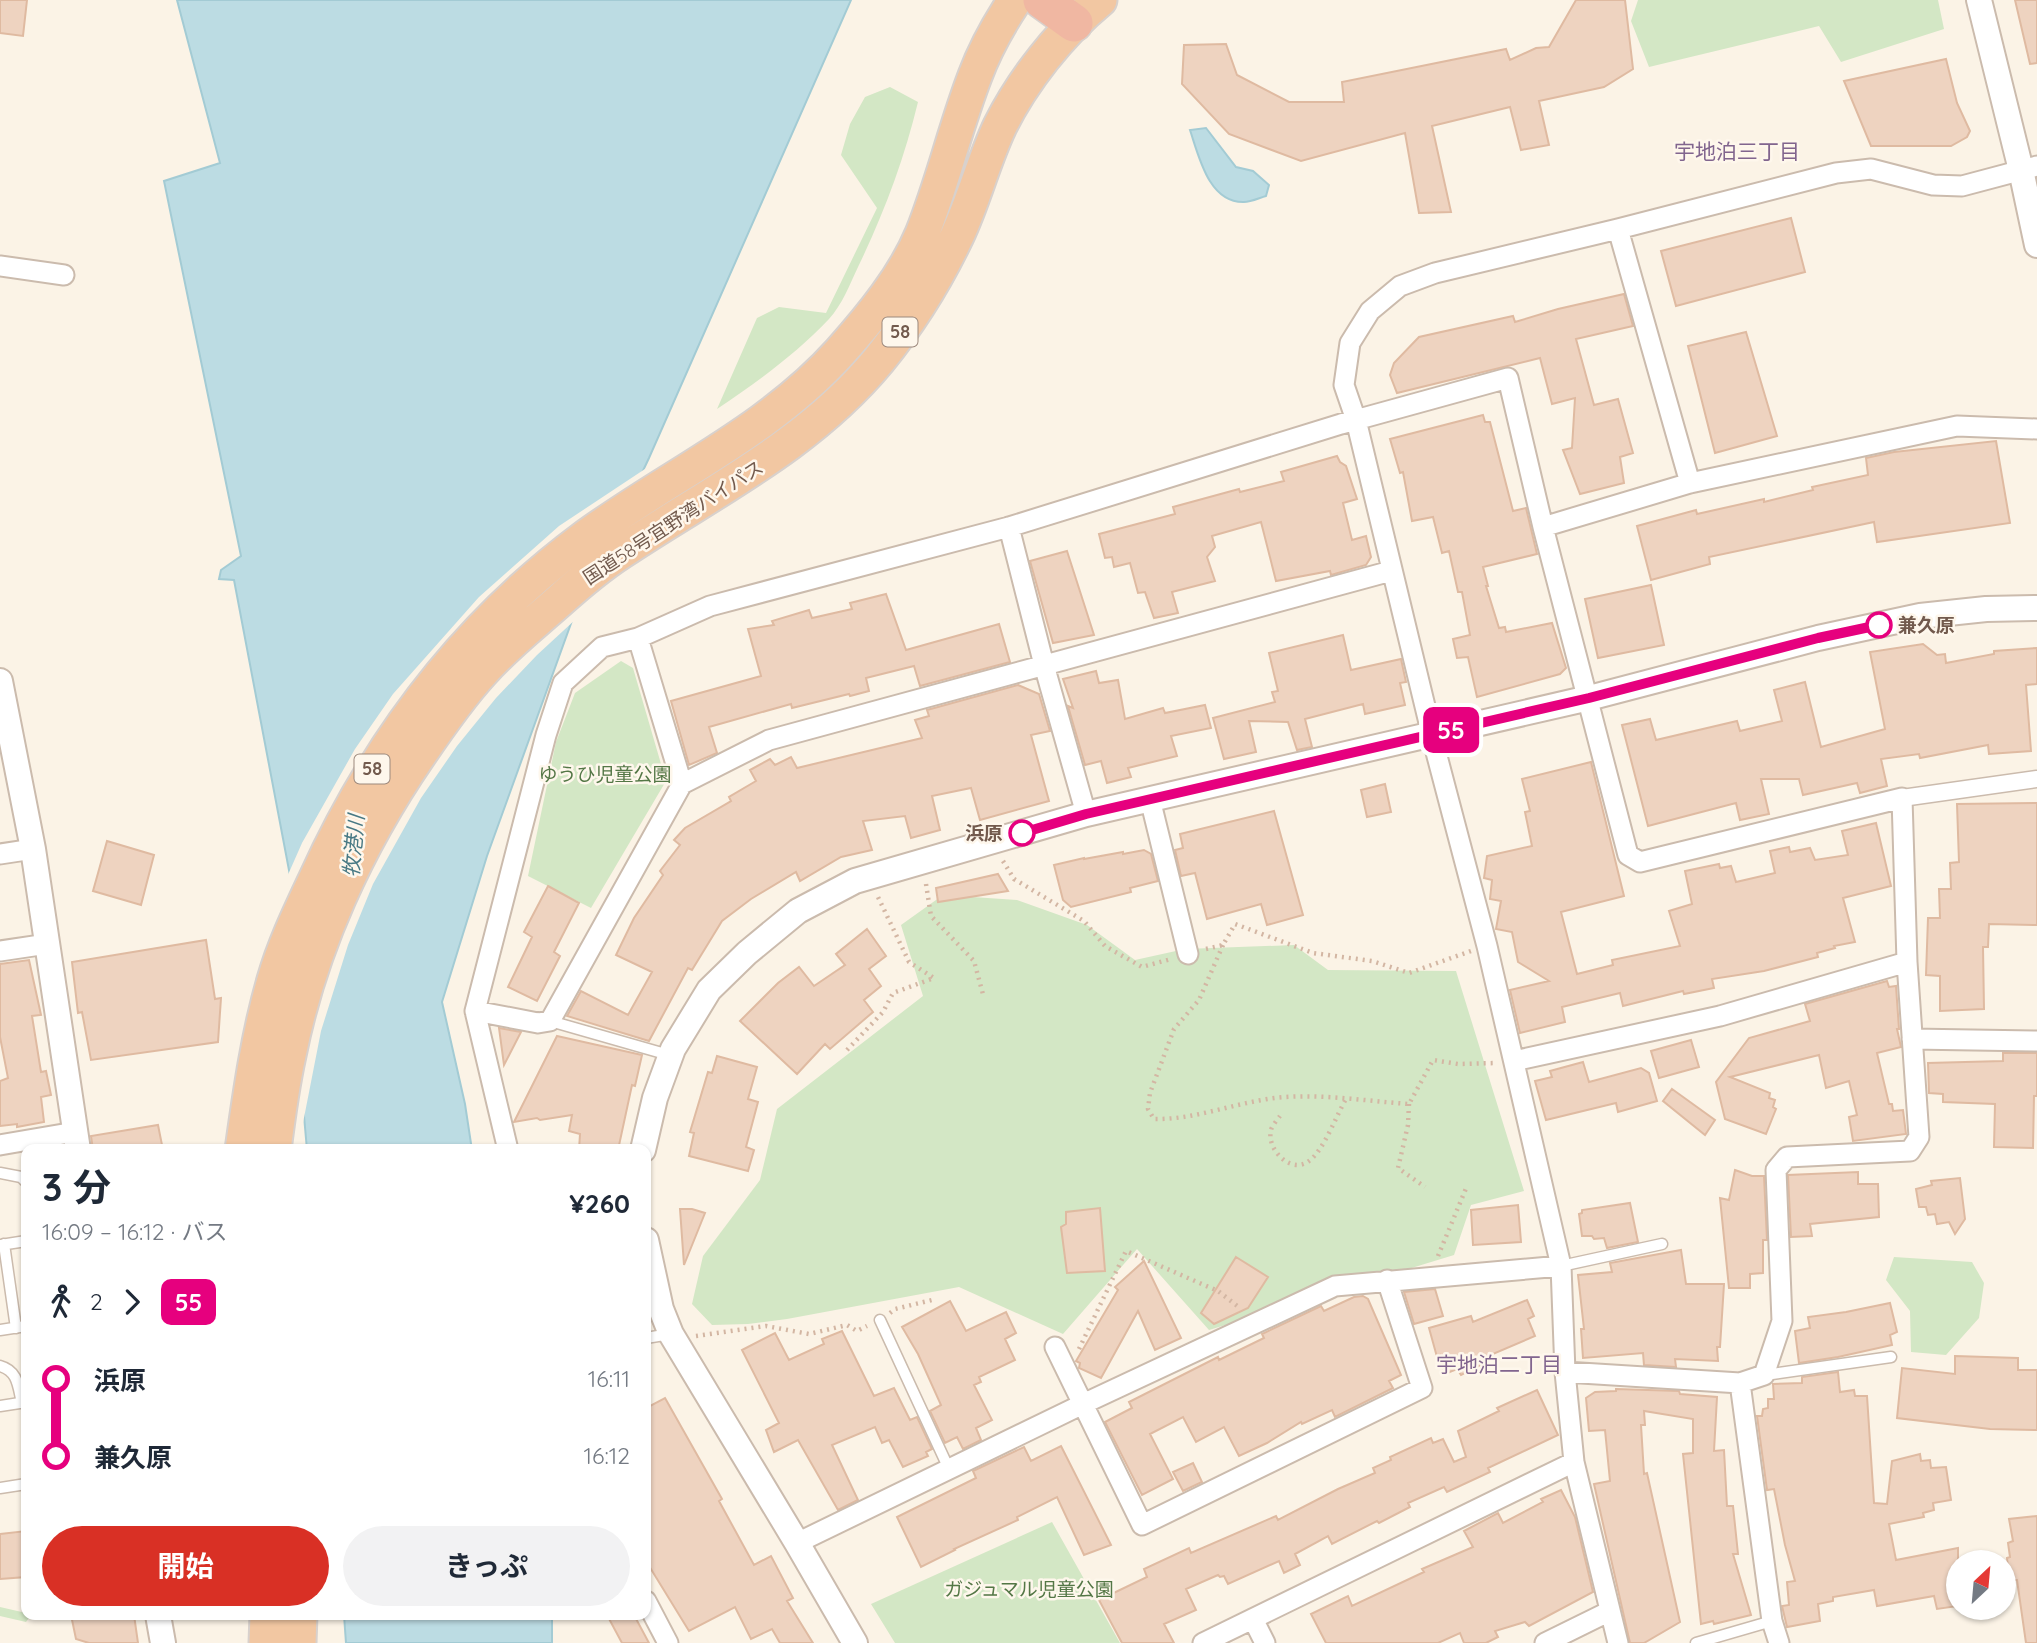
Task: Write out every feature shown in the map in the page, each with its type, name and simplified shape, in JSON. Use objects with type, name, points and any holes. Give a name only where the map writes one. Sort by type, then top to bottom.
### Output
[{"type":"highway","name":"国道58号宜野湾バイパス","points":[[243,1144],[259,1043],[275,978],[291,933],[338,828],[380,755],[438,677],[489,618],[530,580],[586,537],[752,430],[797,394],[838,355],[893,285],[920,238],[937,195],[975,74],[998,26],[1015,0]]},
{"type":"highway","name":"58","points":[[1042,0],[1087,11]]},
{"type":"highway","name":"国道58号宜野湾バイパス","points":[[275,1144],[289,1052],[309,979],[342,890],[386,807],[446,716],[480,674],[514,639],[587,575],[621,551],[735,482],[791,443],[839,403],[877,362],[922,301],[947,255],[971,204],[993,142],[1010,108],[1087,11]]},
{"type":"highway","points":[[266,1643],[267,1620]]},
{"type":"highway","points":[[299,1643],[300,1620]]},
{"type":"street","points":[[1979,0],[2029,168],[2037,244]]},
{"type":"street","points":[[1618,1643],[1574,1462],[1565,1372],[1561,1266],[1487,946],[1391,571],[1356,420],[1344,385],[1350,343],[1370,311],[1400,286],[1435,273],[1836,173],[1871,169],[1933,185],[1962,186],[2029,168]]},
{"type":"street","points":[[1618,229],[1690,483]]},
{"type":"street","points":[[0,266],[64,275]]},
{"type":"street","points":[[507,1144],[475,1011],[546,735],[563,683],[602,647],[638,638],[710,607],[1009,527],[1356,420],[1508,378],[1543,527],[1628,855],[1640,862],[1902,798],[2037,779]]},
{"type":"street","points":[[1543,527],[1690,483],[1957,426],[2037,429]]},
{"type":"street","points":[[1009,527],[1086,814]]},
{"type":"street","points":[[475,1011],[538,1023],[550,1021],[682,784],[769,740],[1391,571]]},
{"type":"street","points":[[644,1144],[655,1098],[673,1049],[709,990],[747,953],[797,911],[855,881],[1086,814],[1589,698],[1818,638],[1920,616],[1986,609],[2037,608]]},
{"type":"street","points":[[638,638],[682,784]]},
{"type":"street","points":[[0,681],[7,752],[33,849],[76,1141],[0,1145]]},
{"type":"street","points":[[1565,1372],[1740,1383],[1764,1375],[1782,1321],[1776,1170],[1787,1157],[1910,1151],[1919,1137],[1907,962],[1902,798]]},
{"type":"street","points":[[1150,799],[1188,954]]},
{"type":"street","points":[[0,854],[33,849]]},
{"type":"street","points":[[0,951],[47,944]]},
{"type":"street","points":[[1514,1062],[1720,1016],[1907,962]]},
{"type":"street","points":[[1912,1039],[2037,1041]]},
{"type":"street","points":[[651,1263],[661,1309],[673,1336],[855,1643]]},
{"type":"street","points":[[797,1543],[1083,1404],[1335,1286],[1561,1266]]},
{"type":"street","points":[[1055,1347],[1142,1525],[1422,1388],[1387,1280]]},
{"type":"street","points":[[1740,1383],[1772,1620],[1779,1643]]},
{"type":"street","points":[[1203,1643],[1574,1462]]},
{"type":"street","points":[[651,1611],[668,1643]]},
{"type":"street","points":[[1545,1643],[1610,1611]]},
{"type":"street","points":[[1253,1619],[1265,1643]]},
{"type":"street","points":[[159,1620],[163,1643]]},
{"type":"lane","points":[[550,1021],[662,1053]]},
{"type":"lane","points":[[0,1173],[21,1178]]},
{"type":"lane","points":[[0,1330],[21,1327],[2,1245],[21,1242]]},
{"type":"lane","points":[[1561,1266],[1662,1244]]},
{"type":"lane","points":[[880,1320],[949,1469]]},
{"type":"lane","points":[[651,1338],[673,1336]]},
{"type":"lane","points":[[1764,1375],[1891,1357]]},
{"type":"lane","points":[[0,1366],[16,1377],[21,1393]]},
{"type":"lane","points":[[0,1406],[21,1402]]},
{"type":"lane","points":[[0,1488],[21,1485]]},
{"type":"lane","points":[[1696,1643],[1772,1620]]},
{"type":"path","points":[[991,842],[1014,879],[1084,921],[1105,946],[1142,967],[1223,945]]},
{"type":"path","points":[[923,863],[931,916],[974,961],[984,998]]},
{"type":"path","points":[[847,1049],[883,1012],[893,993],[934,978],[909,962],[869,877]]},
{"type":"path","points":[[1409,1104],[1317,1097],[1276,1098],[1171,1120],[1154,1119],[1148,1109],[1150,1093],[1174,1029],[1199,1000],[1235,924],[1313,953],[1372,961],[1409,973],[1487,946]]},
{"type":"path","points":[[1425,1187],[1398,1167],[1408,1125],[1409,1104],[1433,1060],[1458,1064],[1514,1062]]},
{"type":"path","points":[[1280,1116],[1271,1130],[1271,1145],[1282,1160],[1296,1165],[1306,1164],[1316,1154],[1346,1099]]},
{"type":"path","points":[[1430,1277],[1467,1186]]},
{"type":"path","points":[[1067,1373],[1126,1251],[1218,1291],[1256,1322]]},
{"type":"path","points":[[673,1336],[766,1326],[808,1334],[847,1325],[857,1331],[895,1309],[932,1300]]},
{"type":"green space","points":[[1638,0],[1938,0],[1944,29],[1841,62],[1819,26],[1649,67],[1631,21]]},
{"type":"green space","points":[[890,87],[918,102],[885,206],[842,301],[829,319],[790,356],[717,409],[757,318],[779,307],[826,313],[877,208],[841,155],[850,124],[865,97]]},
{"type":"green space","name":"ゆうひ児童公園","points":[[621,661],[633,668],[666,781],[591,908],[528,876],[556,742],[575,693]]},
{"type":"green space","points":[[943,895],[1017,900],[1087,925],[1135,960],[1185,949],[1294,945],[1328,970],[1456,971],[1524,1191],[1471,1205],[1454,1255],[1209,1330],[1137,1249],[1063,1334],[959,1287],[787,1319],[712,1325],[692,1304],[703,1256],[760,1180],[777,1109],[923,996],[901,925]]},
{"type":"green space","points":[[1894,1257],[1972,1262],[1984,1283],[1979,1318],[1946,1355],[1911,1352],[1910,1311],[1886,1280]]},
{"type":"green space","name":"ガジュマル児童公園","points":[[1052,1522],[1120,1643],[895,1643],[871,1604]]},
{"type":"green space","points":[[0,1607],[21,1612],[21,1620],[27,1620],[26,1622],[0,1616]]},
{"type":"water","name":"牧港川","points":[[177,0],[851,0],[649,458],[573,618],[487,856],[442,1002],[471,1144],[306,1144],[286,909],[292,886],[234,580],[219,579],[221,570],[241,556],[164,181],[220,163]]},
{"type":"water","points":[[1206,128],[1236,167],[1253,171],[1269,185],[1266,196],[1247,202],[1232,200],[1214,187],[1202,165],[1190,130]]},
{"type":"water","points":[[344,1620],[552,1620],[552,1643],[346,1643]]},
{"type":"pier","points":[[648,467],[576,619],[496,698],[457,746],[421,798],[373,884],[348,945],[321,1031],[302,1128],[283,909],[289,886],[287,877],[302,843],[355,749],[393,694],[479,597],[559,526]]},
{"type":"building","points":[[0,0],[27,0],[23,36],[0,33]]},
{"type":"building","points":[[1576,0],[1625,0],[1633,69],[1604,87],[1539,101],[1549,145],[1521,150],[1510,107],[1432,126],[1451,212],[1419,213],[1405,133],[1301,161],[1229,134],[1182,84],[1184,45],[1226,44],[1237,75],[1289,102],[1344,102],[1342,82],[1506,49],[1510,60],[1536,48],[1549,47]]},
{"type":"building","points":[[2015,0],[2037,0],[2037,63],[2030,64]]},
{"type":"building","points":[[1946,59],[1957,103],[1970,131],[1967,137],[1951,146],[1871,146],[1844,81]]},
{"type":"building","points":[[1791,218],[1805,272],[1676,306],[1661,251]]},
{"type":"building","points":[[1624,294],[1633,326],[1576,339],[1594,405],[1618,399],[1633,453],[1620,457],[1624,483],[1580,494],[1563,450],[1572,448],[1575,398],[1552,404],[1540,358],[1397,393],[1390,375],[1394,363],[1419,337],[1513,316],[1515,322]]},
{"type":"building","points":[[1746,332],[1777,436],[1715,453],[1688,346]]},
{"type":"building","points":[[1483,415],[1485,422],[1490,422],[1513,511],[1526,508],[1537,554],[1483,567],[1499,628],[1505,627],[1506,632],[1552,623],[1566,668],[1560,674],[1477,697],[1468,657],[1457,658],[1453,639],[1470,635],[1462,592],[1458,592],[1449,551],[1442,553],[1433,517],[1412,521],[1403,472],[1400,473],[1390,439]]},
{"type":"building","points":[[1996,441],[2010,523],[1877,542],[1874,522],[1709,557],[1710,564],[1651,580],[1637,526],[1696,510],[1697,514],[1764,499],[1764,502],[1813,490],[1812,487],[1868,475],[1866,458],[1894,452]]},
{"type":"building","points":[[1337,456],[1346,466],[1357,499],[1343,503],[1352,540],[1366,536],[1371,557],[1366,565],[1331,575],[1330,571],[1276,581],[1261,522],[1212,536],[1215,547],[1207,557],[1215,581],[1172,592],[1178,613],[1154,618],[1145,592],[1138,593],[1130,563],[1114,567],[1112,557],[1105,558],[1099,534],[1175,514],[1173,507],[1239,489],[1240,492],[1284,481],[1281,472]]},
{"type":"building","points":[[1067,551],[1094,635],[1053,643],[1030,561]]},
{"type":"building","points":[[1651,585],[1664,645],[1598,658],[1585,599]]},
{"type":"building","points":[[886,594],[906,650],[999,624],[1010,662],[920,686],[914,666],[866,678],[869,691],[792,708],[791,704],[709,727],[717,753],[689,765],[671,701],[761,676],[748,629],[774,625],[772,621],[809,610],[812,618],[852,609],[850,603]]},
{"type":"building","points":[[1343,635],[1351,670],[1401,659],[1406,682],[1400,683],[1405,705],[1365,714],[1363,704],[1305,719],[1312,747],[1297,750],[1288,722],[1249,721],[1256,752],[1224,759],[1213,718],[1275,702],[1272,692],[1278,691],[1269,653]]},
{"type":"building","points":[[1923,644],[1937,655],[1945,654],[1946,663],[1994,654],[1994,651],[2037,648],[2037,684],[2026,685],[2031,751],[1989,754],[1988,745],[1920,758],[1919,754],[1881,759],[1887,786],[1860,793],[1857,783],[1803,795],[1799,779],[1761,779],[1769,814],[1740,820],[1736,803],[1648,826],[1622,725],[1650,719],[1656,740],[1737,721],[1740,731],[1782,721],[1774,690],[1805,682],[1821,747],[1885,729],[1870,652]]},
{"type":"building","points":[[1096,671],[1099,683],[1118,680],[1125,719],[1163,708],[1165,713],[1205,705],[1211,728],[1171,736],[1177,756],[1128,768],[1131,777],[1107,783],[1101,761],[1085,765],[1068,706],[1073,708],[1063,679]]},
{"type":"building","points":[[1018,685],[1039,694],[1050,731],[1031,735],[1049,801],[980,820],[971,788],[932,796],[940,830],[911,838],[905,816],[863,821],[872,850],[841,857],[800,881],[796,872],[751,899],[722,921],[692,970],[688,968],[649,1041],[567,1016],[581,991],[628,1015],[652,972],[616,955],[634,918],[663,875],[660,871],[680,845],[674,840],[685,828],[731,801],[729,797],[756,781],[750,770],[770,759],[775,765],[791,757],[797,768],[922,738],[915,720],[929,716],[927,710]]},
{"type":"building","points":[[1591,762],[1624,896],[1561,912],[1577,974],[1613,965],[1612,960],[1680,946],[1669,911],[1692,904],[1685,871],[1719,864],[1720,868],[1731,866],[1736,882],[1775,873],[1770,851],[1789,847],[1790,852],[1810,848],[1815,860],[1848,855],[1842,831],[1876,823],[1891,886],[1843,898],[1855,942],[1834,946],[1835,948],[1817,953],[1818,957],[1764,971],[1712,979],[1714,988],[1684,994],[1683,991],[1623,1006],[1620,993],[1562,1007],[1565,1022],[1520,1033],[1510,990],[1549,981],[1518,962],[1512,932],[1496,929],[1501,901],[1490,899],[1492,880],[1484,878],[1487,856],[1532,846],[1525,812],[1530,811],[1522,779]]},
{"type":"building","points":[[1385,784],[1391,812],[1367,817],[1361,790]]},
{"type":"building","points":[[2037,803],[2037,925],[1989,924],[1988,947],[1983,947],[1984,1009],[1940,1011],[1940,976],[1926,975],[1928,918],[1940,918],[1939,889],[1951,889],[1950,863],[1959,862],[1957,804]]},
{"type":"building","points":[[1274,811],[1303,915],[1267,925],[1261,904],[1207,919],[1195,873],[1181,876],[1175,850],[1183,848],[1180,834]]},
{"type":"building","points":[[107,841],[154,855],[141,905],[93,891]]},
{"type":"building","points":[[1144,850],[1151,854],[1158,881],[1130,888],[1131,892],[1071,907],[1063,900],[1054,865]]},
{"type":"building","points":[[998,874],[1008,891],[938,902],[936,888]]},
{"type":"building","points":[[548,886],[579,903],[554,952],[560,956],[537,1001],[508,987],[532,937],[524,932]]},
{"type":"building","points":[[867,929],[886,956],[869,969],[881,986],[864,1000],[873,1012],[830,1049],[825,1044],[797,1074],[740,1021],[778,983],[799,967],[814,986],[845,965],[836,954]]},
{"type":"building","points":[[206,940],[215,999],[221,998],[218,1042],[91,1060],[82,1012],[78,1013],[72,962]]},
{"type":"building","points":[[29,960],[41,1015],[32,1016],[41,1072],[46,1071],[51,1095],[41,1097],[44,1122],[17,1127],[17,1124],[0,1126],[0,1081],[8,1078],[0,1037],[0,964]]},
{"type":"building","points":[[1887,981],[1889,987],[1896,986],[1897,1029],[1901,1047],[1877,1053],[1889,1104],[1892,1104],[1893,1111],[1903,1110],[1906,1134],[1853,1141],[1849,1117],[1857,1115],[1849,1081],[1826,1088],[1819,1055],[1730,1077],[1770,1093],[1769,1098],[1775,1100],[1773,1107],[1776,1109],[1766,1134],[1725,1119],[1716,1082],[1749,1038],[1810,1021],[1805,1004]]},
{"type":"building","points":[[499,1028],[521,1032],[504,1065]]},
{"type":"building","points":[[557,1036],[642,1055],[635,1086],[632,1085],[619,1144],[579,1144],[580,1134],[569,1131],[572,1115],[514,1122]]},
{"type":"building","points":[[1691,1040],[1699,1067],[1659,1078],[1651,1051]]},
{"type":"building","points":[[2003,1053],[2037,1053],[2033,1148],[1994,1147],[1995,1104],[1943,1102],[1943,1094],[1929,1093],[1928,1063],[2003,1061]]},
{"type":"building","points":[[717,1056],[757,1067],[748,1099],[758,1102],[746,1147],[754,1150],[748,1171],[689,1156],[694,1133],[690,1132],[708,1072],[712,1073]]},
{"type":"building","points":[[1583,1062],[1589,1082],[1641,1068],[1649,1073],[1657,1101],[1618,1112],[1616,1103],[1546,1120],[1535,1081],[1552,1077],[1550,1071]]},
{"type":"building","points":[[1672,1089],[1715,1120],[1705,1135],[1663,1101]]},
{"type":"building","points":[[158,1125],[162,1144],[92,1144],[91,1136]]},
{"type":"building","points":[[1735,1170],[1752,1176],[1764,1176],[1767,1240],[1763,1240],[1763,1273],[1750,1274],[1750,1288],[1729,1288],[1720,1198],[1729,1200]]},
{"type":"building","points":[[1858,1172],[1858,1184],[1878,1184],[1879,1217],[1810,1224],[1812,1236],[1791,1237],[1788,1175]]},
{"type":"building","points":[[1960,1178],[1965,1219],[1955,1234],[1949,1222],[1937,1224],[1935,1214],[1928,1215],[1926,1207],[1919,1207],[1916,1189],[1932,1185],[1931,1181]]},
{"type":"building","points":[[1630,1203],[1638,1242],[1607,1248],[1604,1238],[1582,1236],[1579,1214],[1582,1210]]},
{"type":"building","points":[[1518,1205],[1521,1242],[1473,1245],[1471,1210]]},
{"type":"building","points":[[1100,1208],[1105,1271],[1067,1273],[1061,1227],[1066,1224],[1066,1212]]},
{"type":"building","points":[[680,1209],[705,1213],[684,1265]]},
{"type":"building","points":[[1681,1250],[1686,1284],[1724,1284],[1718,1361],[1675,1359],[1676,1367],[1644,1365],[1643,1353],[1583,1358],[1581,1329],[1584,1329],[1578,1275],[1612,1272],[1610,1263]]},
{"type":"building","points":[[1236,1257],[1268,1277],[1248,1308],[1214,1324],[1201,1313]]},
{"type":"building","points":[[1144,1261],[1181,1338],[1155,1350],[1138,1311],[1101,1378],[1079,1368],[1080,1363],[1076,1361],[1118,1290],[1115,1287]]},
{"type":"building","points":[[1435,1289],[1443,1316],[1414,1324],[1404,1292]]},
{"type":"building","points":[[1363,1296],[1368,1299],[1401,1375],[1389,1381],[1393,1388],[1335,1417],[1332,1410],[1302,1424],[1301,1422],[1239,1456],[1224,1427],[1196,1442],[1183,1417],[1150,1434],[1173,1479],[1142,1495],[1105,1422],[1132,1408],[1129,1402],[1218,1357],[1219,1360],[1264,1338],[1262,1334],[1321,1306],[1324,1311],[1354,1297]]},
{"type":"building","points":[[1527,1300],[1534,1316],[1528,1319],[1535,1336],[1481,1359],[1483,1364],[1461,1375],[1457,1369],[1445,1374],[1429,1328],[1471,1316],[1473,1322]]},
{"type":"building","points":[[950,1301],[966,1331],[1006,1312],[1016,1333],[1005,1339],[1015,1360],[979,1377],[981,1382],[974,1385],[992,1420],[976,1428],[981,1440],[963,1449],[957,1437],[945,1443],[930,1411],[941,1405],[918,1354],[902,1327]]},
{"type":"building","points":[[1890,1303],[1897,1332],[1890,1335],[1892,1345],[1799,1363],[1795,1331],[1810,1328],[1808,1317]]},
{"type":"building","points":[[842,1331],[874,1396],[894,1388],[910,1420],[917,1417],[932,1449],[926,1452],[928,1456],[903,1467],[889,1440],[882,1443],[875,1427],[832,1445],[858,1500],[838,1510],[798,1440],[774,1452],[766,1430],[779,1423],[742,1350],[775,1333],[789,1360],[824,1344],[822,1339]]},
{"type":"building","points":[[1955,1356],[2018,1358],[2018,1370],[2037,1370],[2037,1430],[1990,1429],[1897,1418],[1902,1368],[1955,1374]]},
{"type":"building","points":[[1838,1372],[1840,1392],[1854,1390],[1855,1396],[1867,1396],[1874,1503],[1887,1504],[1892,1461],[1920,1454],[1921,1461],[1930,1460],[1931,1468],[1946,1467],[1951,1500],[1933,1503],[1934,1510],[1923,1513],[1924,1517],[1889,1524],[1896,1560],[1946,1550],[1946,1608],[1937,1609],[1934,1596],[1877,1606],[1874,1590],[1833,1597],[1833,1601],[1818,1604],[1820,1621],[1787,1627],[1782,1606],[1789,1605],[1787,1582],[1795,1581],[1774,1489],[1767,1490],[1757,1416],[1762,1416],[1763,1409],[1768,1408],[1768,1399],[1774,1399],[1773,1384],[1802,1383],[1802,1377]]},
{"type":"building","points":[[1616,1389],[1679,1391],[1680,1394],[1717,1397],[1714,1451],[1724,1450],[1727,1506],[1733,1506],[1738,1554],[1733,1554],[1751,1615],[1714,1624],[1713,1621],[1701,1624],[1683,1454],[1693,1453],[1693,1419],[1644,1411],[1645,1425],[1641,1425],[1644,1474],[1647,1473],[1680,1622],[1644,1643],[1630,1643],[1594,1484],[1610,1481],[1605,1430],[1589,1431],[1586,1398],[1595,1392]]},
{"type":"building","points":[[1537,1390],[1558,1435],[1488,1468],[1490,1472],[1447,1492],[1444,1487],[1408,1503],[1410,1507],[1332,1544],[1328,1536],[1295,1554],[1300,1565],[1284,1573],[1279,1561],[1228,1584],[1224,1576],[1218,1575],[1186,1589],[1196,1610],[1164,1624],[1174,1643],[1122,1643],[1099,1600],[1147,1577],[1144,1569],[1189,1548],[1191,1553],[1276,1516],[1278,1520],[1375,1473],[1373,1468],[1391,1460],[1390,1457],[1431,1438],[1433,1443],[1443,1439],[1454,1462],[1466,1457],[1458,1431],[1499,1411],[1497,1408]]},
{"type":"building","points":[[665,1398],[722,1499],[719,1501],[754,1565],[771,1556],[793,1598],[787,1601],[813,1643],[780,1643],[772,1629],[751,1639],[735,1607],[689,1631],[651,1569],[651,1405]]},
{"type":"building","points":[[1061,1446],[1111,1545],[1084,1555],[1057,1497],[1017,1517],[1018,1520],[921,1567],[897,1517],[976,1478],[973,1471],[1024,1447],[1031,1461]]},
{"type":"building","points":[[1193,1463],[1202,1482],[1183,1491],[1173,1472]]},
{"type":"building","points":[[1561,1490],[1575,1517],[1593,1592],[1529,1626],[1525,1622],[1495,1631],[1498,1637],[1486,1643],[1464,1643],[1460,1633],[1438,1643],[1326,1643],[1311,1614],[1348,1596],[1352,1606],[1424,1572],[1422,1569],[1473,1547],[1464,1531],[1498,1513],[1503,1523]]},
{"type":"building","points":[[2037,1516],[2037,1643],[2026,1643],[2016,1580],[2016,1550],[2009,1550],[2008,1543],[2013,1541],[2009,1519]]},
{"type":"building","points":[[21,1532],[21,1577],[0,1579],[0,1534]]},
{"type":"building","points":[[72,1620],[135,1620],[138,1643],[89,1643],[76,1639]]},
{"type":"building","points":[[610,1620],[637,1620],[649,1643],[622,1643]]},
{"type":"bus line","name":"55","points":[[1022,833],[1086,814],[1589,698],[1818,638],[1879,625]]},
{"type":"place","name":"兼久原","points":[[1879,625]]},
{"type":"place","name":"浜原","points":[[1022,833]]},
{"type":"district","name":"宇地泊三丁目","points":[[1737,152]]},
{"type":"district","name":"宇地泊二丁目","points":[[1499,1365]]}]
